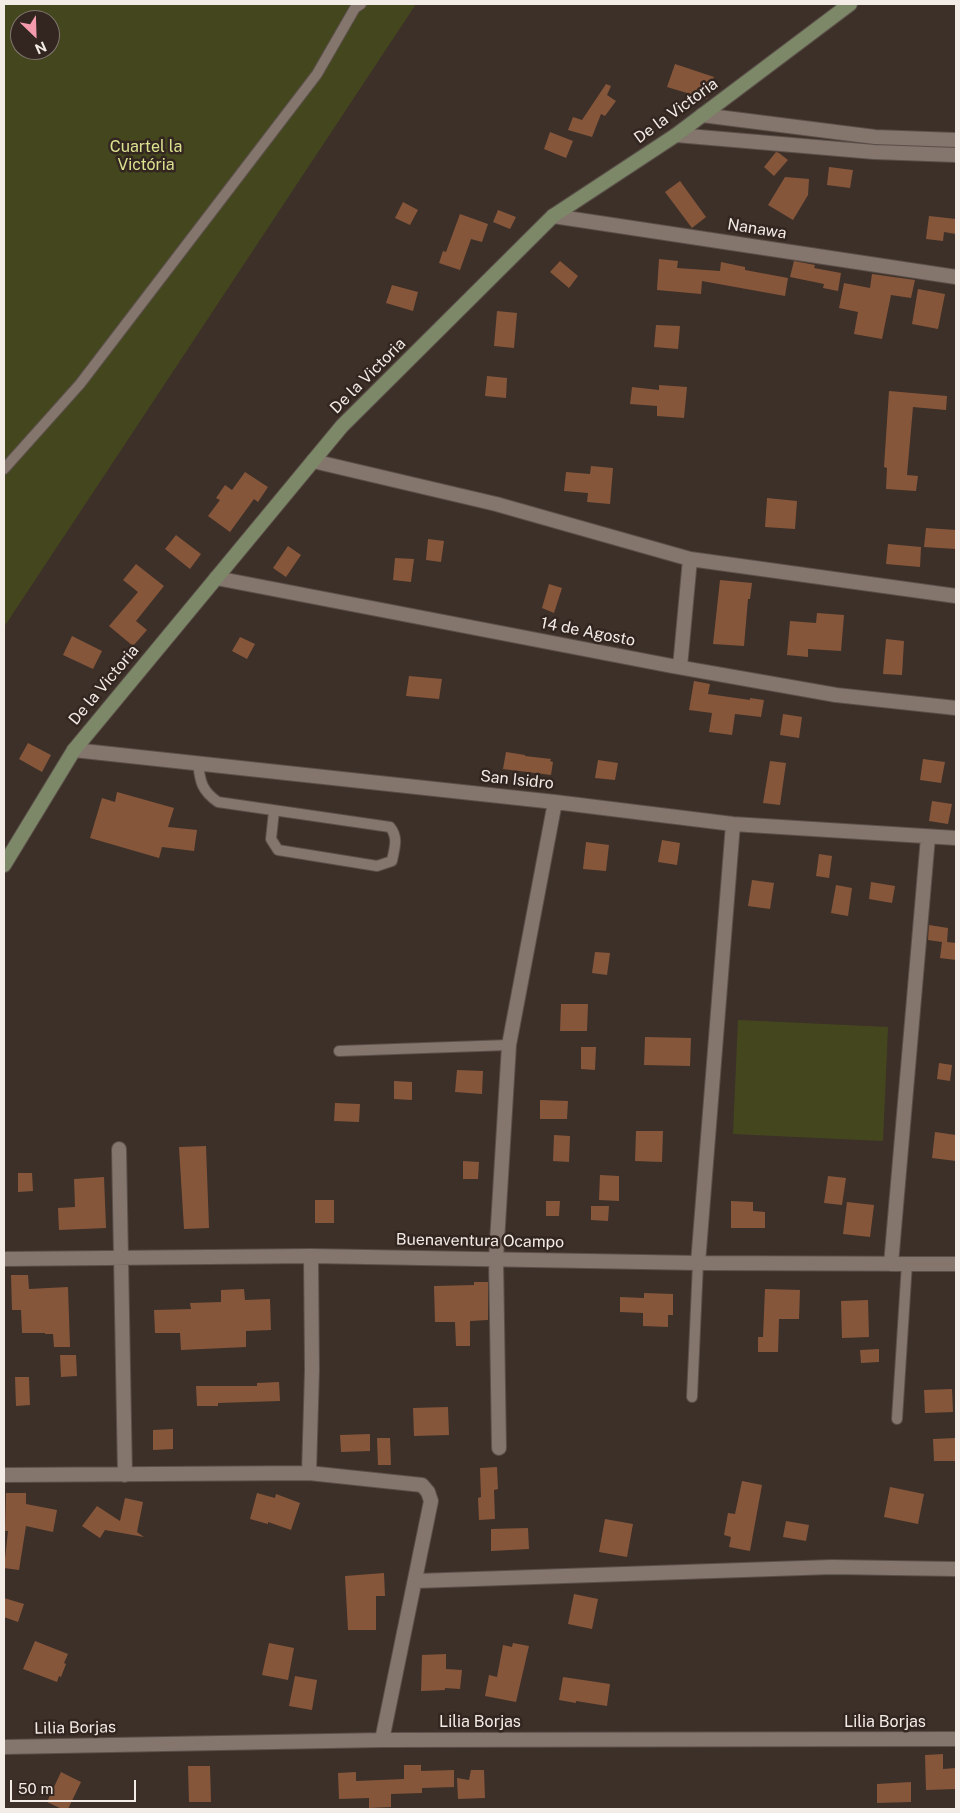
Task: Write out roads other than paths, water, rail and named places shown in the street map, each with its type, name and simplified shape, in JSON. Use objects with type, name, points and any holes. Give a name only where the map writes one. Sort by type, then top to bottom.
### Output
[{"type":"main road","name":"De la Victoria","points":[[4,865],[74,750],[342,426],[553,216],[676,135],[850,4]]},
{"type":"street","points":[[702,115],[875,137],[956,140]]},
{"type":"street","points":[[676,135],[874,152],[956,155]]},
{"type":"street","name":"Nanawa","points":[[553,216],[956,277]]},
{"type":"street","points":[[313,461],[496,504],[690,559],[956,596]]},
{"type":"street","points":[[680,667],[690,559]]},
{"type":"street","name":"14 de Agosto","points":[[216,578],[836,696],[956,708]]},
{"type":"street","name":"San Isidro","points":[[74,750],[555,802],[733,824],[956,838]]},
{"type":"street","points":[[499,1448],[496,1258],[509,1045],[555,802]]},
{"type":"street","points":[[698,1263],[733,824]]},
{"type":"street","points":[[891,1264],[928,837]]},
{"type":"street","points":[[119,1149],[125,1475]]},
{"type":"street","points":[[308,1473],[312,1370],[311,1256]]},
{"type":"street","name":"Buenaventura Ocampo","points":[[4,1259],[311,1256],[698,1263],[956,1264]]},
{"type":"street","points":[[4,1475],[308,1473],[422,1485],[428,1492],[431,1501],[382,1740]]},
{"type":"street","points":[[416,1581],[832,1567],[956,1569]]},
{"type":"street","name":"Lilia Borjas","points":[[4,1747],[382,1740],[956,1739]]},
{"type":"lane","points":[[4,469],[80,384],[317,74],[355,8],[361,4]]},
{"type":"lane","points":[[198,763],[200,780],[204,788],[218,802],[390,827],[395,833],[396,841],[392,861],[377,866],[278,850],[271,840],[274,811]]},
{"type":"lane","points":[[339,1050],[509,1045]]},
{"type":"lane","points":[[692,1397],[698,1263]]},
{"type":"lane","points":[[897,1419],[907,1263]]},
{"type":"park label","name":"Cuartel la Victória","points":[[146,156]]}]
